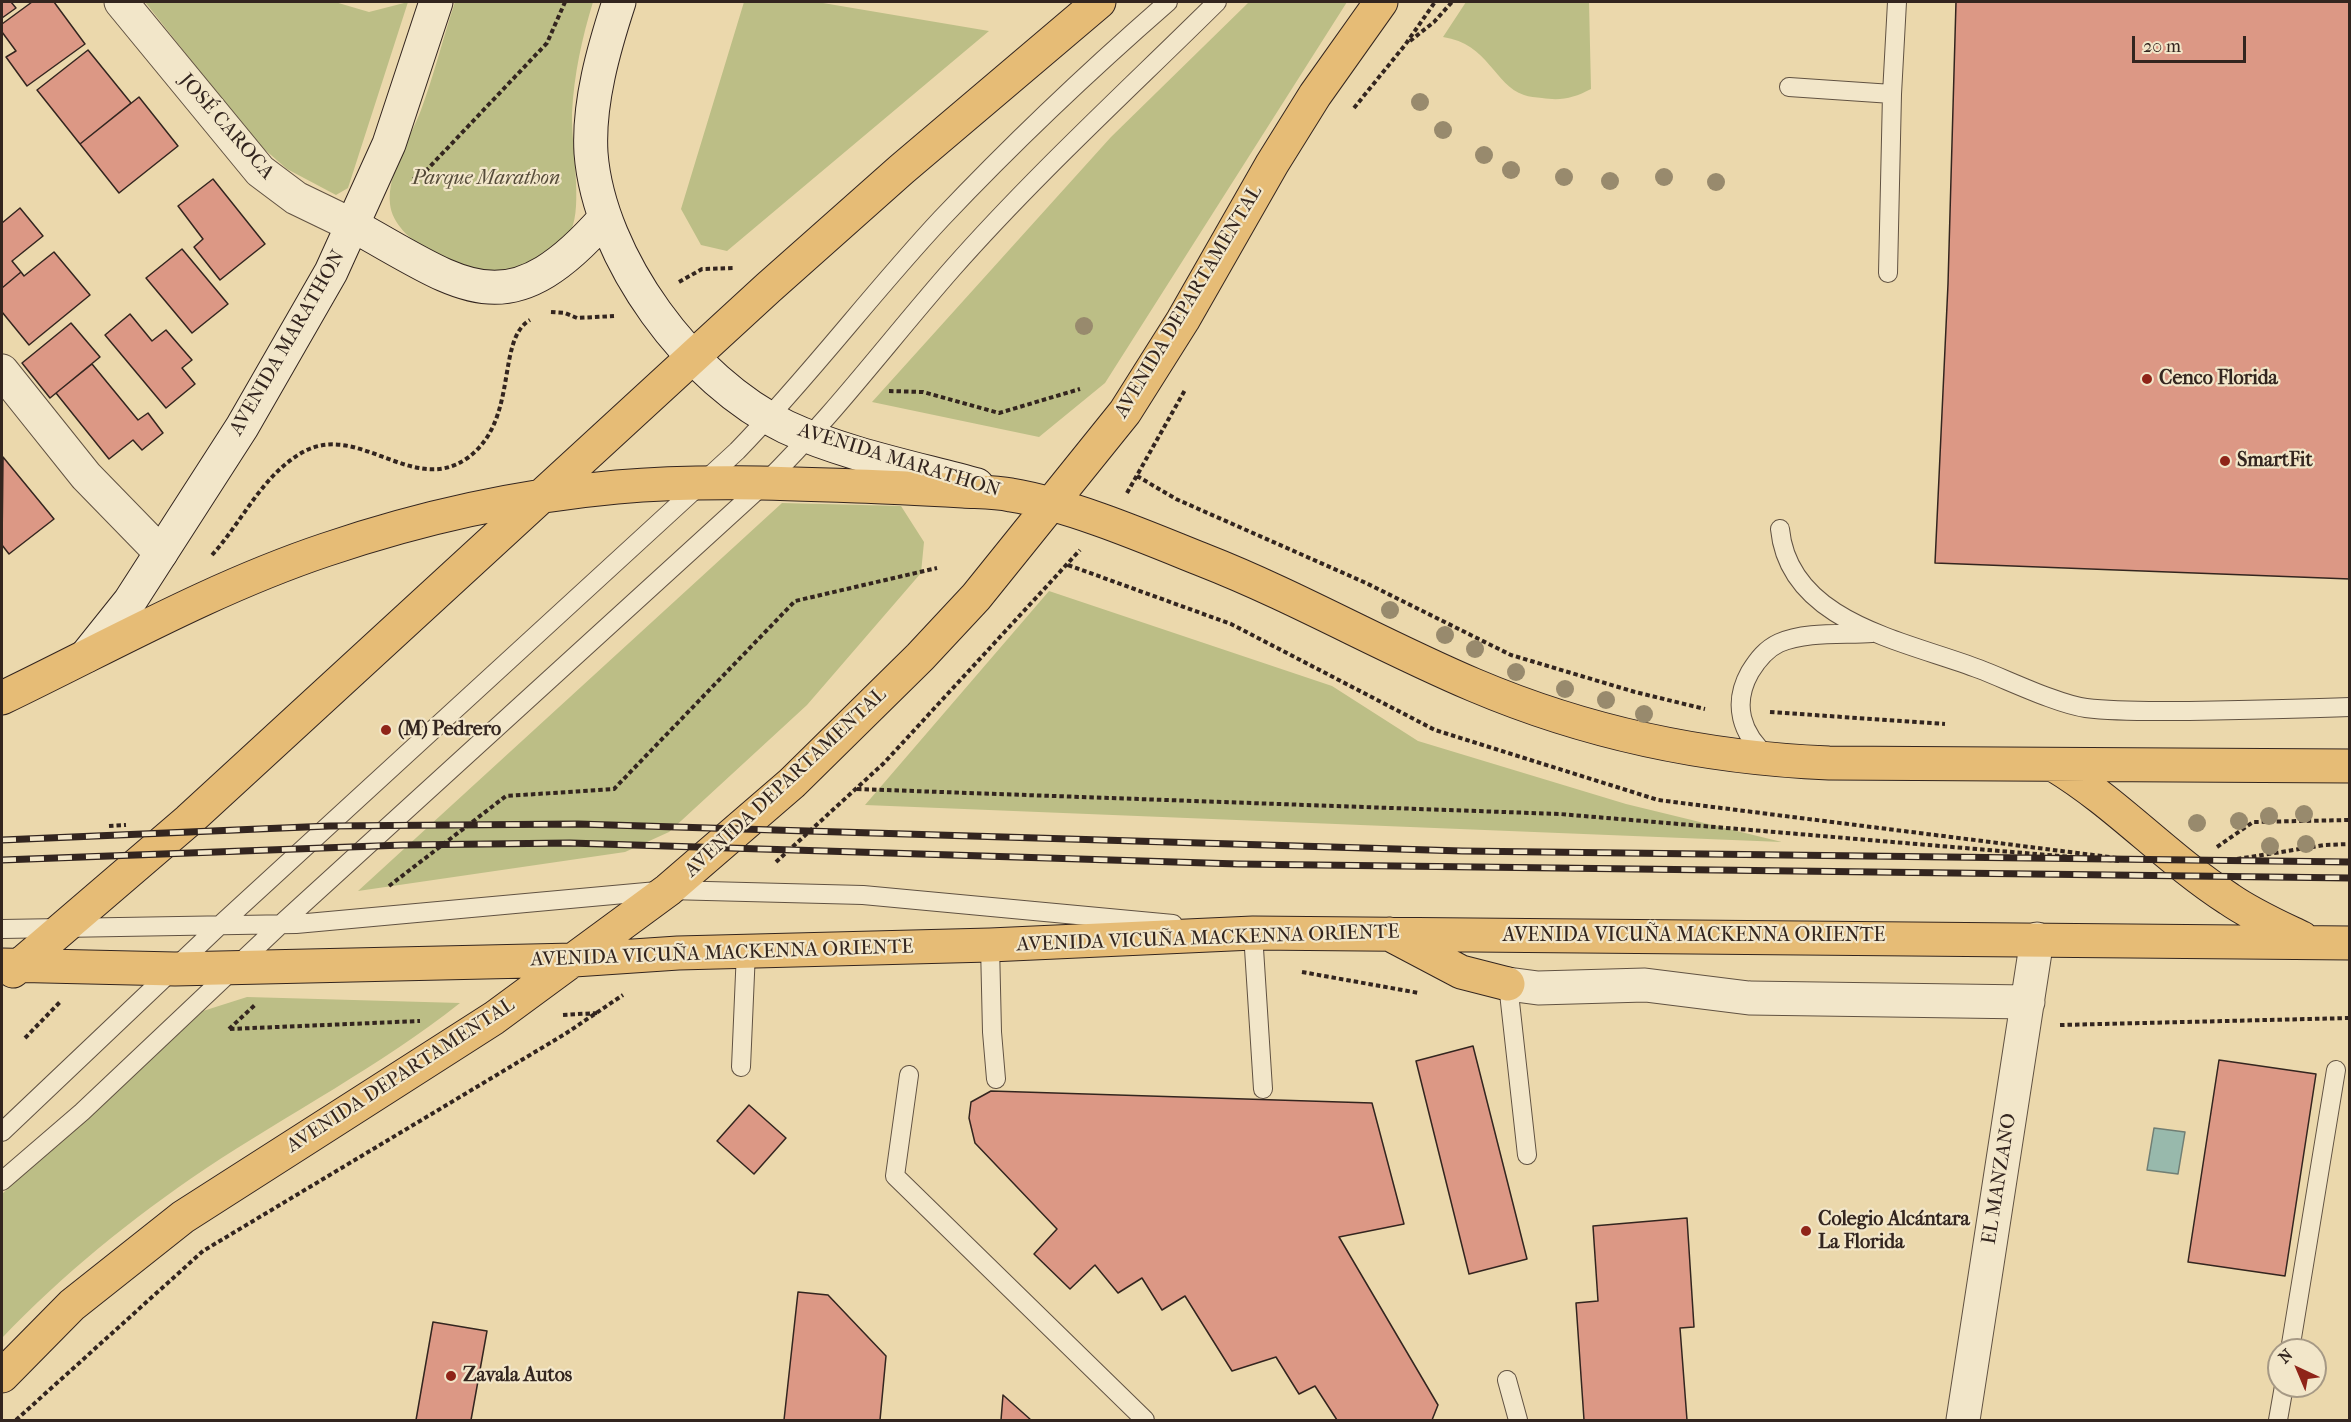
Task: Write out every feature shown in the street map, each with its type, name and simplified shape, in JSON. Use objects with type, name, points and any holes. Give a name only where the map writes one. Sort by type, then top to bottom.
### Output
[{"type":"main road","name":"JOSÉ CAROCA","points":[[121,2],[260,171],[296,198],[468,285],[507,288],[541,275],[562,261],[604,219]]},
{"type":"main road","name":"AVENIDA MARATHON","points":[[86,656],[130,601],[242,427],[296,334],[354,226],[389,144],[436,2]]},
{"type":"main road","name":"AVENIDA MARATHON","points":[[619,2],[606,46],[592,124],[594,177],[604,219],[618,250],[649,300],[692,355],[746,403],[769,418],[813,436],[1011,495]]},
{"type":"main road","points":[[8,970],[64,928],[189,820],[540,498],[692,355],[902,169],[1099,2]]},
{"type":"main road","name":"AVENIDA DEPARTAMENTAL","points":[[2,1376],[72,1305],[183,1217],[451,1046],[668,891],[792,783],[920,657],[976,597],[1125,412],[1183,320],[1278,154],[1315,95],[1381,2]]},
{"type":"main road","points":[[2,371],[86,476],[161,553]]},
{"type":"main road","points":[[2,698],[213,594],[323,550],[444,516],[622,486],[764,484],[899,487],[1011,495],[1103,522],[1242,576],[1426,664],[1536,710],[1640,739],[1726,756],[1772,761],[2349,766]]},
{"type":"main road","points":[[2054,765],[2102,796],[2187,867],[2252,914],[2312,942]]},
{"type":"main road","name":"AVENIDA VICUÑA MACKENNA ORIENTE","points":[[8,970],[236,968],[574,960],[746,951],[990,945],[1253,933],[2349,943]]},
{"type":"main road","points":[[1387,933],[1461,972],[1508,984],[1538,987],[1645,985],[1749,998],[2028,1002]]},
{"type":"main road","name":"EL MANZANO","points":[[1963,1420],[2037,939]]},
{"type":"lane","points":[[2,1132],[219,926],[703,484],[769,418],[940,220],[1075,87],[1168,2]]},
{"type":"lane","points":[[2,1181],[82,1112],[280,925],[764,484],[813,436],[951,270],[1008,208],[1217,2]]},
{"type":"lane","points":[[1888,273],[1892,94],[1897,2]]},
{"type":"lane","points":[[1790,87],[1892,94]]},
{"type":"lane","points":[[1780,529],[1782,548],[1787,561],[1805,589],[1834,613],[1877,633],[2082,708],[2121,711],[2349,707]]},
{"type":"lane","points":[[1772,761],[1748,736],[1739,710],[1744,683],[1758,659],[1782,642],[1816,636],[1877,633]]},
{"type":"lane","points":[[2,929],[280,925],[668,891],[787,892],[936,900],[1253,933],[1263,1089]]},
{"type":"lane","points":[[990,945],[992,1032],[996,1079]]},
{"type":"lane","points":[[741,1067],[746,951]]},
{"type":"lane","points":[[1508,984],[1527,1155]]},
{"type":"lane","points":[[2292,1338],[2336,1070]]},
{"type":"lane","points":[[909,1075],[895,1176],[1145,1420]]},
{"type":"lane","points":[[1507,1380],[1518,1420]]},
{"type":"lane","points":[[2278,1420],[2282,1398]]},
{"type":"path","points":[[369,192],[421,176],[547,44],[565,2]]},
{"type":"path","points":[[1435,2],[1405,45],[1434,22],[1452,2]]},
{"type":"path","points":[[546,313],[600,318],[618,315],[702,269],[740,268],[768,288]]},
{"type":"path","points":[[206,560],[229,535],[275,473],[307,450],[323,445],[341,444],[358,447],[400,465],[423,468],[442,468],[460,463],[476,452],[495,426],[506,387],[514,339],[526,322],[533,318]]},
{"type":"path","points":[[889,391],[923,392],[999,413],[1080,388]]},
{"type":"path","points":[[1137,476],[1176,499],[1366,583],[1511,655],[1635,692],[1705,708]]},
{"type":"path","points":[[1068,565],[1231,624]]},
{"type":"path","points":[[345,920],[506,796],[614,789],[795,601],[937,568]]},
{"type":"path","points":[[856,789],[1560,814],[2129,862]]},
{"type":"path","points":[[2187,867],[2325,844],[2349,844]]},
{"type":"path","points":[[295,966],[229,1029],[425,1021]]},
{"type":"path","points":[[553,1015],[600,1013]]},
{"type":"green space","points":[[145,2],[335,2],[369,12],[408,2],[348,188],[336,195],[287,169],[255,141]]},
{"type":"green space","name":"Parque Marathon","points":[[455,2],[593,2],[579,56],[573,99],[576,206],[571,230],[550,253],[529,264],[508,270],[483,270],[467,267],[432,253],[404,231],[394,218],[390,204],[392,180],[421,110]]},
{"type":"green space","points":[[744,2],[817,2],[989,31],[727,251],[701,245],[681,209]]},
{"type":"green space","points":[[1249,2],[1347,2],[1105,383],[1039,437],[872,402],[1111,137]]},
{"type":"green space","points":[[1466,2],[1589,2],[1591,89],[1573,97],[1561,99],[1528,96],[1514,90],[1471,48],[1443,37]]},
{"type":"green space","points":[[782,503],[901,506],[924,542],[921,573],[807,705],[669,832],[625,852],[358,891]]},
{"type":"green space","points":[[1049,591],[1332,686],[1418,741],[1626,804],[1782,842],[865,805]]},
{"type":"green space","points":[[247,997],[460,1003],[398,1048],[237,1148],[151,1207],[73,1270],[2,1338],[2,1194],[203,1011]]},
{"type":"shaded area","points":[[2154,1128],[2185,1132],[2178,1174],[2147,1170]]},
{"type":"building","points":[[2,2],[11,2],[16,8],[2,18]]},
{"type":"building","points":[[32,2],[54,2],[85,44],[27,86],[6,57],[16,51],[2,32],[2,24]]},
{"type":"building","name":"Cenco Florida","points":[[1956,2],[2350,2],[2350,579],[1935,563],[1948,284]]},
{"type":"building","points":[[88,50],[131,103],[80,144],[37,90]]},
{"type":"building","points":[[139,97],[178,146],[119,193],[80,144]]},
{"type":"building","points":[[213,179],[265,244],[220,280],[194,247],[203,239],[178,206]]},
{"type":"building","points":[[20,208],[43,236],[12,261],[21,272],[2,288],[2,223]]},
{"type":"building","points":[[182,249],[228,304],[192,333],[146,278]]},
{"type":"building","points":[[54,252],[90,295],[29,345],[2,312],[2,288],[21,272],[24,276]]},
{"type":"building","points":[[130,314],[152,341],[166,330],[192,360],[182,368],[195,384],[166,408],[105,335]]},
{"type":"building","points":[[71,323],[100,357],[50,398],[22,363]]},
{"type":"building","points":[[92,364],[138,420],[148,413],[163,433],[142,450],[133,440],[109,459],[56,393]]},
{"type":"building","points":[[3,457],[54,519],[9,554],[2,545]]},
{"type":"building","points":[[1473,1046],[1527,1259],[1469,1274],[1416,1061]]},
{"type":"building","points":[[2219,1060],[2316,1074],[2285,1276],[2188,1262]]},
{"type":"building","points":[[991,1091],[1372,1103],[1404,1224],[1339,1237],[1438,1405],[1432,1420],[1337,1420],[1315,1386],[1299,1394],[1276,1357],[1232,1371],[1185,1296],[1162,1310],[1142,1278],[1118,1293],[1095,1265],[1070,1289],[1034,1254],[1057,1229],[975,1143],[969,1118],[971,1102]]},
{"type":"building","points":[[749,1105],[786,1138],[754,1174],[717,1141]]},
{"type":"building","points":[[1687,1218],[1694,1327],[1680,1328],[1687,1420],[1584,1420],[1576,1303],[1598,1301],[1593,1226]]},
{"type":"building","points":[[798,1292],[828,1295],[886,1356],[880,1420],[784,1420]]},
{"type":"building","name":"Zavala Autos","points":[[433,1322],[487,1331],[471,1420],[416,1420]]},
{"type":"building","points":[[1003,1395],[1031,1420],[1001,1420]]},
{"type":"railway","points":[[2,840],[329,826],[578,824],[1462,851],[2350,862]]},
{"type":"railway","points":[[2,860],[403,845],[570,843],[1238,864],[2350,878]]},
{"type":"place","name":"Cenco Florida","points":[[2147,379]]},
{"type":"place","name":"SmartFit","points":[[2225,461]]},
{"type":"place","name":"(M) Pedrero","points":[[386,730]]},
{"type":"place","name":"Colegio Alcántara La Florida","points":[[1806,1231]]},
{"type":"place","name":"Zavala Autos","points":[[451,1376]]}]
